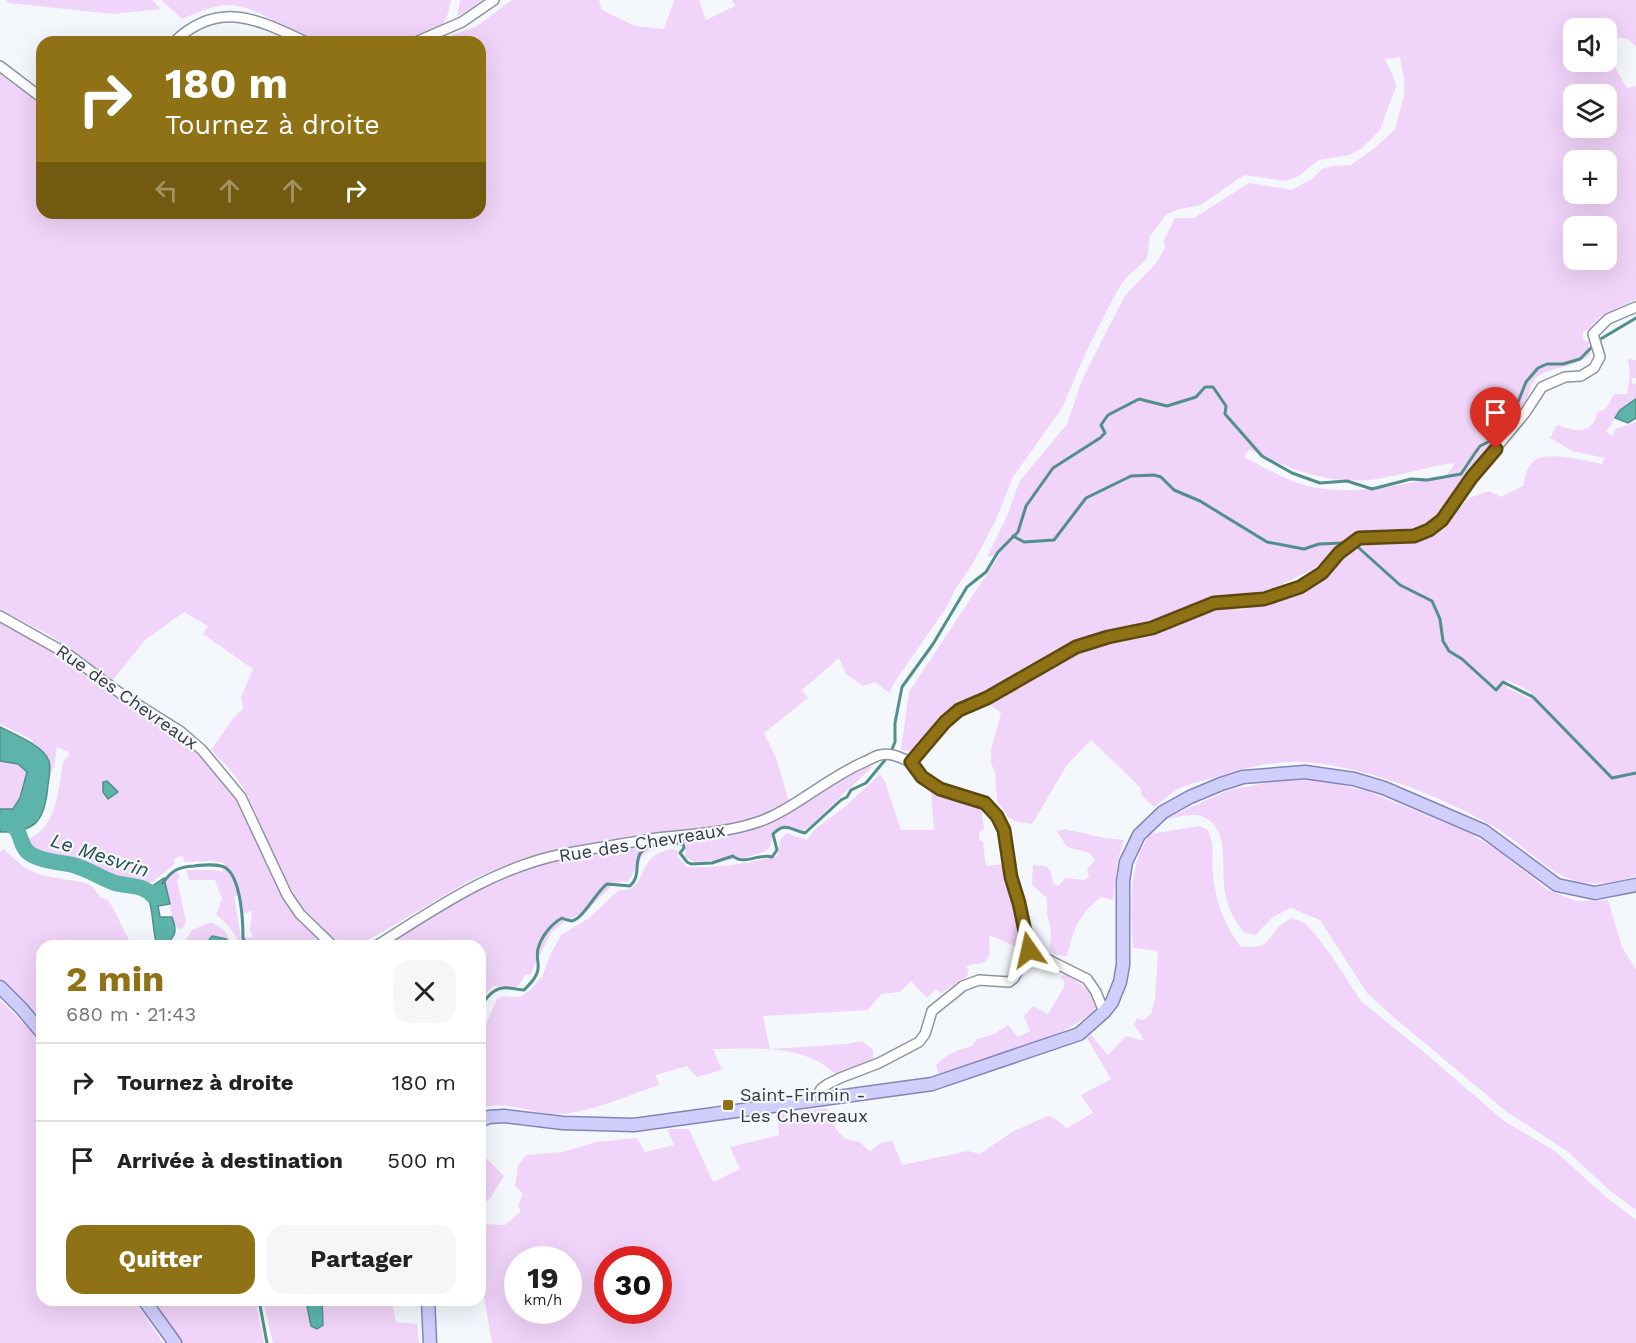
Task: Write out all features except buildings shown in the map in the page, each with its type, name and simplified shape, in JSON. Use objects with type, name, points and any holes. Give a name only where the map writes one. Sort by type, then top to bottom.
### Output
[{"type":"main road","points":[[486,1118],[504,1116],[562,1123],[634,1125],[932,1084],[1079,1034],[1112,1002],[1120,982],[1123,965],[1123,881],[1126,862],[1132,847],[1146,826],[1163,812],[1190,797],[1244,777],[1305,772],[1354,779],[1384,788],[1484,831],[1557,885],[1595,893],[1636,885]]},
{"type":"main road","points":[[0,987],[36,1026]]},
{"type":"main road","points":[[148,1306],[175,1343]]},
{"type":"main road","points":[[428,1306],[430,1343]]},
{"type":"street","points":[[430,36],[462,22],[494,0]]},
{"type":"street","points":[[180,36],[196,21],[225,11],[257,17],[294,36]]},
{"type":"street","points":[[0,66],[36,93]]},
{"type":"street","points":[[814,1100],[821,1089],[834,1081],[879,1063],[919,1042],[925,1034],[932,1011],[963,986],[979,980],[1009,982],[1014,978],[1029,950],[1011,877],[1004,830],[997,816],[985,803],[940,789],[922,777],[911,762],[945,722],[959,710],[987,698],[1076,647],[1108,637],[1152,628],[1214,603],[1264,599],[1300,587],[1322,573],[1339,553],[1359,538],[1414,536],[1429,530],[1453,507],[1472,477],[1525,413],[1542,387],[1565,377],[1581,376],[1594,369],[1600,357],[1593,334],[1601,324],[1636,307]]},
{"type":"street","name":"Rue des Chevreaux","points":[[0,616],[69,655],[124,696],[180,731],[202,750],[241,796],[287,895],[300,914],[327,940]]},
{"type":"street","name":"Rue des Chevreaux","points":[[386,940],[455,897],[490,879],[533,862],[562,854],[657,838],[720,832],[758,822],[776,814],[844,771],[884,754],[896,755],[911,762]]},
{"type":"street","points":[[1029,950],[1087,979],[1096,992],[1104,1012]]},
{"type":"shaded area","points":[[6,0],[152,0],[161,9],[113,14],[9,3]]},
{"type":"shaded area","points":[[161,0],[451,0],[444,23],[438,29],[418,36],[302,36],[254,11],[231,5],[212,7],[182,19]]},
{"type":"shaded area","points":[[460,0],[483,0],[457,17]]},
{"type":"shaded area","points":[[512,0],[599,0],[602,10],[635,26],[664,29],[674,0],[699,0],[706,20],[735,6],[732,0],[1636,0],[1636,47],[1629,40],[1617,38],[1617,18],[1563,18],[1563,72],[1617,71],[1627,88],[1636,86],[1636,299],[1600,317],[1588,330],[1583,331],[1583,340],[1589,342],[1590,355],[1577,362],[1546,372],[1535,379],[1527,400],[1464,478],[1442,511],[1426,524],[1402,532],[1356,533],[1312,570],[1261,594],[1218,597],[1197,602],[1156,621],[1084,638],[1057,649],[939,717],[914,752],[901,750],[909,692],[1000,554],[987,557],[1008,514],[1019,482],[1067,424],[1082,380],[1124,297],[1156,263],[1165,248],[1164,240],[1175,218],[1194,218],[1249,183],[1292,190],[1312,179],[1322,169],[1351,165],[1376,147],[1395,129],[1404,95],[1400,57],[1385,59],[1396,86],[1380,130],[1361,149],[1349,155],[1319,160],[1297,177],[1285,181],[1244,175],[1201,205],[1176,210],[1166,215],[1150,236],[1147,259],[1127,277],[1118,289],[1086,352],[1062,408],[1013,477],[996,520],[972,565],[889,693],[875,682],[863,686],[846,674],[839,658],[802,690],[808,698],[764,733],[776,758],[789,801],[751,821],[640,834],[524,858],[469,881],[368,940],[338,940],[320,927],[303,908],[276,860],[243,787],[211,750],[234,717],[243,709],[241,697],[253,669],[203,634],[208,626],[184,612],[145,640],[113,680],[49,635],[0,609],[0,73],[36,100],[36,219],[486,219],[486,36],[451,36],[477,26]],"holes":[[[1249,449],[1307,473],[1337,480],[1380,479],[1455,463],[1446,476],[1363,490],[1329,489],[1303,485],[1285,478],[1244,457]]]},
{"type":"shaded area","points":[[1628,359],[1636,360],[1636,378],[1632,378],[1632,383],[1636,384],[1636,399],[1620,410],[1606,432],[1613,436],[1615,429],[1636,422],[1636,876],[1609,882],[1587,883],[1568,878],[1552,870],[1484,821],[1442,800],[1374,775],[1304,762],[1261,765],[1194,783],[1180,788],[1154,807],[1142,796],[1140,787],[1091,740],[1067,765],[1032,824],[1017,822],[1009,818],[997,801],[991,750],[1001,713],[988,703],[1085,650],[1149,633],[1223,606],[1240,610],[1293,597],[1319,583],[1337,562],[1359,543],[1368,541],[1399,543],[1425,538],[1448,522],[1469,498],[1489,491],[1501,497],[1523,486],[1530,465],[1541,457],[1568,458],[1602,464],[1605,458],[1572,451],[1550,438],[1557,425],[1582,430],[1591,425],[1597,412],[1606,409],[1614,394],[1627,394],[1630,374]],"holes":[[[1507,680],[1531,692],[1531,699],[1507,688]]]},
{"type":"shaded area","points":[[1636,399],[1636,418],[1628,423],[1615,418],[1620,410]]},
{"type":"shaded area","points":[[0,621],[65,657],[169,728],[191,746],[236,798],[287,904],[319,940],[238,940],[216,914],[222,899],[215,880],[189,880],[186,870],[222,872],[225,863],[185,862],[182,856],[174,859],[175,864],[152,882],[126,887],[104,874],[79,864],[53,857],[27,856],[19,849],[18,843],[42,830],[49,821],[57,798],[63,762],[69,752],[57,747],[54,767],[49,776],[47,761],[31,743],[33,740],[0,724]],"holes":[[[234,896],[240,896],[244,914],[252,910],[250,929],[253,937],[241,938]]]},
{"type":"shaded area","points":[[0,727],[35,745],[46,756],[50,764],[47,797],[41,815],[31,827],[13,832],[0,832],[0,809],[13,809],[20,798],[27,772],[18,764],[0,761]]},
{"type":"shaded area","points":[[0,761],[18,764],[27,772],[20,798],[12,809],[0,809]]},
{"type":"shaded area","points":[[864,766],[873,766],[802,831],[785,828],[774,832],[769,849],[752,856],[723,861],[694,862],[685,856],[686,850],[683,845],[685,839],[724,834]]},
{"type":"shaded area","points":[[880,774],[885,782],[901,830],[934,830],[931,791],[981,807],[984,829],[979,833],[979,840],[983,842],[986,866],[1004,864],[1024,950],[989,935],[990,954],[985,962],[967,966],[968,976],[941,993],[936,989],[927,998],[911,981],[900,992],[881,994],[868,1010],[763,1016],[770,1049],[862,1041],[873,1050],[873,1059],[836,1074],[820,1062],[792,1052],[766,1049],[713,1049],[722,1070],[697,1077],[687,1066],[656,1075],[659,1085],[582,1111],[549,1114],[510,1106],[486,1107],[486,1024],[497,999],[504,996],[520,997],[530,990],[542,977],[561,935],[589,918],[619,890],[628,890],[634,886],[655,855],[668,850],[676,850],[678,851],[677,856],[687,867],[732,865],[777,856],[781,838],[787,833],[807,840],[815,829],[845,807]]},
{"type":"shaded area","points":[[1309,778],[1367,791],[1467,832],[1496,849],[1548,890],[1576,901],[1608,900],[1622,947],[1636,970],[1636,1210],[1609,1190],[1567,1151],[1507,1112],[1367,993],[1320,920],[1291,908],[1273,917],[1255,935],[1245,933],[1235,920],[1227,901],[1223,851],[1217,830],[1211,822],[1197,815],[1164,819],[1229,790],[1286,779]]},
{"type":"shaded area","points":[[107,781],[118,792],[108,799],[103,792],[103,782]]},
{"type":"shaded area","points":[[1199,826],[1207,829],[1212,846],[1216,895],[1225,921],[1240,946],[1252,947],[1266,943],[1283,923],[1292,918],[1305,923],[1331,955],[1361,1001],[1504,1121],[1555,1151],[1606,1197],[1636,1220],[1636,1343],[492,1343],[486,1306],[486,1224],[505,1225],[521,1211],[518,1206],[523,1194],[515,1186],[518,1166],[526,1155],[563,1152],[596,1142],[637,1138],[645,1152],[674,1145],[667,1129],[689,1129],[713,1182],[740,1169],[730,1147],[779,1135],[777,1114],[827,1108],[836,1129],[845,1139],[860,1142],[870,1152],[880,1144],[893,1142],[902,1165],[968,1151],[980,1154],[1012,1132],[1048,1116],[1067,1128],[1093,1113],[1081,1095],[1111,1079],[1087,1038],[1091,1035],[1108,1055],[1126,1036],[1145,1041],[1134,1025],[1137,1018],[1144,1020],[1151,1014],[1155,999],[1158,951],[1133,948],[1132,889],[1137,861],[1150,834]]},
{"type":"shaded area","points":[[1065,829],[1124,840],[1117,863],[1113,900],[1101,897],[1082,916],[1067,956],[1056,955],[1050,949],[1051,929],[1047,914],[1047,898],[1032,885],[1033,865],[1046,866],[1051,872],[1053,883],[1059,886],[1065,878],[1085,880],[1089,876],[1087,869],[1095,860],[1090,853],[1067,847],[1057,831]]},
{"type":"shaded area","points":[[676,840],[646,853],[627,882],[621,881],[613,885],[585,912],[565,921],[551,933],[530,975],[526,974],[517,988],[493,986],[486,994],[486,940],[396,940],[477,889],[538,863],[639,844]]},
{"type":"shaded area","points":[[3,849],[25,868],[40,875],[86,883],[93,887],[100,897],[108,900],[129,940],[36,940],[36,1017],[0,979],[0,852]]},
{"type":"shaded area","points":[[177,871],[186,922],[182,929],[177,928],[172,917],[166,882],[171,874]]},
{"type":"shaded area","points":[[164,878],[170,904],[158,906],[160,917],[172,917],[175,930],[170,940],[156,940],[147,894],[151,887]]},
{"type":"shaded area","points":[[212,922],[224,930],[230,940],[186,940],[192,930]]},
{"type":"shaded area","points":[[212,936],[227,940],[209,940]]},
{"type":"shaded area","points":[[1066,974],[1088,991],[1095,1001],[1097,1007],[1083,1019],[1044,1040],[938,1074],[936,1065],[940,1061],[952,1053],[972,1046],[977,1039],[994,1034],[1008,1025],[1018,1037],[1030,1031],[1024,1016],[1033,1006],[1048,1014],[1064,987],[1064,981],[1060,977]]},
{"type":"shaded area","points":[[0,1000],[36,1039],[36,1306],[138,1306],[163,1343],[0,1343]]},
{"type":"shaded area","points":[[486,1158],[504,1176],[486,1202]]},
{"type":"shaded area","points":[[157,1306],[257,1306],[264,1343],[183,1343]]},
{"type":"shaded area","points":[[264,1306],[307,1306],[311,1326],[323,1325],[322,1306],[393,1306],[396,1322],[417,1324],[419,1343],[273,1343]]},
{"type":"shaded area","points":[[307,1306],[322,1306],[323,1325],[317,1329],[311,1326]]},
{"type":"waterway","points":[[486,1000],[491,993],[499,989],[524,990],[535,978],[539,944],[550,927],[562,918],[572,921],[576,919],[607,884],[630,886],[636,875],[639,856],[646,848],[665,843],[683,844],[684,848],[680,853],[691,864],[712,863],[733,856],[742,860],[772,857],[777,850],[773,834],[777,830],[785,827],[805,833],[847,797],[851,790],[866,783],[890,754],[895,742],[895,723],[902,687],[933,644],[967,587],[986,572],[998,552],[1018,532],[1026,506],[1053,468],[1105,433],[1101,425],[1108,415],[1139,399],[1167,406],[1196,397],[1205,387],[1213,387],[1226,406],[1225,414],[1262,456],[1292,473],[1320,483],[1347,481],[1372,489],[1411,479],[1427,480],[1461,474],[1480,446],[1490,441],[1516,407],[1526,382],[1538,368],[1547,364],[1563,364],[1580,359],[1599,340],[1636,318]]},
{"type":"waterway","points":[[1013,536],[1024,542],[1054,540],[1086,498],[1131,476],[1154,475],[1161,477],[1174,490],[1200,501],[1267,542],[1304,549],[1319,544],[1342,543]]},
{"type":"waterway","points":[[1359,548],[1400,585],[1432,601],[1440,619],[1443,641],[1449,651],[1462,659],[1496,690],[1503,682],[1533,697],[1612,778],[1636,773]]},
{"type":"waterway","name":"Le Mesvrin","points":[[0,821],[8,823],[18,831],[24,846],[32,855],[79,867],[115,883],[145,889],[153,896]]},
{"type":"waterway","points":[[163,883],[169,875],[184,867],[219,865],[226,868],[231,873],[238,890],[244,940]]},
{"type":"waterway","name":"Le Mesvrin","points":[[260,1306],[267,1343]]},
{"type":"place","name":"Saint-Firmin - Les Chevreaux","points":[[728,1105]]},
{"type":"route","points":[[1029,950],[1011,877],[1004,830],[997,816],[985,803],[940,789],[922,777],[911,762],[945,722],[959,710],[987,698],[1076,647],[1108,637],[1152,628],[1214,603],[1264,599],[1300,587],[1322,573],[1339,553],[1359,538],[1414,536],[1429,530],[1453,507],[1472,477],[1496,449]]}]
